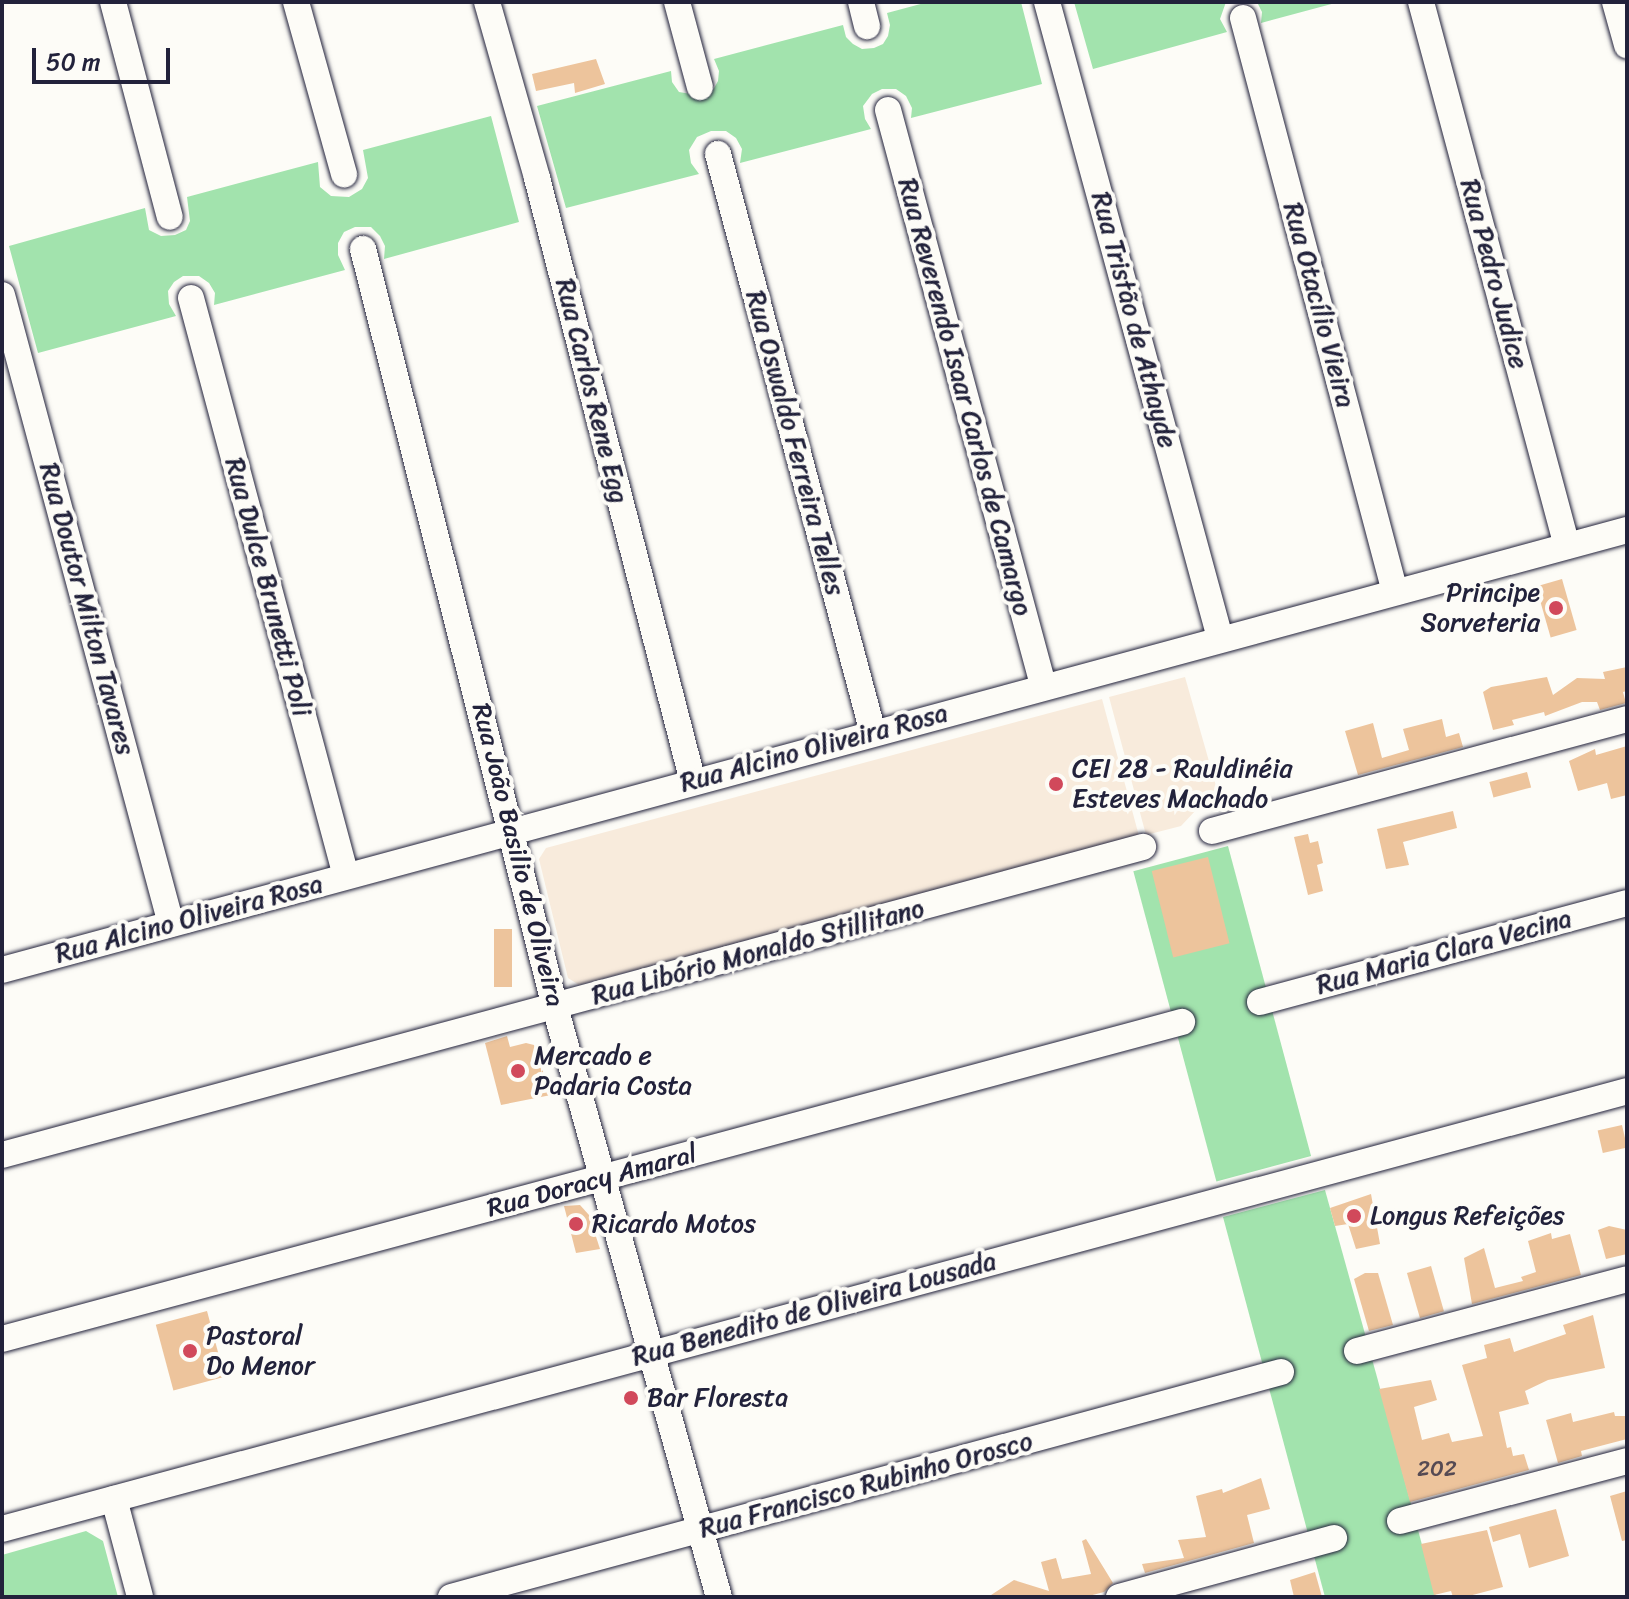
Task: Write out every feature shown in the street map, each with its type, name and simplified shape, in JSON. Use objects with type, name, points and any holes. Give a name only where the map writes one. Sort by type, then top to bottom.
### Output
[{"type":"street","points":[[113,2],[170,217]]},
{"type":"street","points":[[296,2],[344,174]]},
{"type":"street","name":"Rua Carlos Rene Egg","points":[[487,2],[541,193],[693,782]]},
{"type":"street","points":[[677,2],[700,87]]},
{"type":"street","name":"Rua Tristão de Athayde","points":[[1047,2],[1220,638]]},
{"type":"street","name":"Rua Pedro Judice","points":[[1421,2],[1567,546]]},
{"type":"street","points":[[1615,2],[1627,45]]},
{"type":"street","name":"Rua Otacílio Vieira","points":[[1243,18],[1395,592]]},
{"type":"street","name":"Rua Reverendo Isaar Carlos de Camargo","points":[[888,110],[1043,685]]},
{"type":"street","name":"Rua Oswaldo Ferreira Telles","points":[[718,154],[873,733]]},
{"type":"street","name":"Rua João Basilio de Oliveira","points":[[363,249],[513,830],[555,1007],[719,1597]]},
{"type":"street","name":"Rua Doutor Milton Tavares","points":[[2,295],[171,924]]},
{"type":"street","name":"Rua Dulce Brunetti Poli","points":[[191,298],[346,876]]},
{"type":"street","name":"Rua Alcino Oliveira Rosa","points":[[2,970],[1043,685],[1627,530]]},
{"type":"street","points":[[1212,831],[1627,719]]},
{"type":"street","name":"Rua Libório Monaldo Stillitano","points":[[2,1155],[1143,847]]},
{"type":"street","name":"Rua Maria Clara Vecina","points":[[1260,1002],[1627,903]]},
{"type":"street","name":"Rua Doracy Amaral","points":[[2,1339],[1182,1022]]},
{"type":"street","name":"Rua Benedito de Oliveira Lousada","points":[[2,1529],[1627,1091]]},
{"type":"street","points":[[1357,1351],[1627,1279]]},
{"type":"street","name":"Rua Francisco Rubinho Orosco","points":[[451,1597],[1281,1372]]},
{"type":"street","points":[[1400,1521],[1627,1461]]},
{"type":"street","points":[[114,1499],[140,1597]]},
{"type":"street","points":[[1119,1597],[1334,1538]]},
{"type":"shaded area","points":[[1185,677],[1220,800],[1197,809],[1181,826],[1146,835],[1109,697]]},
{"type":"shaded area","points":[[1102,699],[1139,836],[579,985],[568,978],[539,859],[546,848]]},
{"type":"green space","points":[[928,2],[1021,2],[1042,84],[911,118],[912,108],[906,96],[896,89],[882,89],[872,94],[863,106],[871,129],[740,163],[742,149],[736,138],[726,131],[711,131],[697,137],[689,150],[691,163],[699,174],[566,208],[537,106],[671,71],[672,82],[679,92],[703,96],[713,90],[718,81],[719,71],[714,59],[843,25],[846,37],[853,44],[862,49],[874,48],[883,44],[888,36],[890,25],[887,13]]},
{"type":"green space","points":[[1074,2],[1226,2],[1220,19],[1227,32],[1093,69]]},
{"type":"green space","points":[[1257,2],[1339,2],[1261,23],[1262,12]]},
{"type":"green space","points":[[491,116],[519,222],[384,259],[385,246],[380,236],[371,227],[355,227],[344,232],[338,243],[338,255],[345,270],[214,305],[215,293],[209,283],[199,276],[183,276],[168,291],[169,304],[176,316],[38,353],[9,246],[145,208],[149,230],[161,236],[175,235],[186,230],[190,221],[187,197],[318,162],[320,187],[331,196],[349,197],[362,189],[368,178],[363,150]]},
{"type":"green space","points":[[1228,846],[1311,1156],[1216,1181],[1133,871]]},
{"type":"green space","points":[[1325,1190],[1436,1597],[1325,1597],[1223,1217]]},
{"type":"green space","points":[[86,1531],[103,1541],[118,1597],[2,1597],[2,1555]]},
{"type":"building","points":[[596,59],[605,84],[575,93],[574,83],[536,91],[532,74]]},
{"type":"building","name":"Principe Sorveteria","points":[[1562,579],[1577,630],[1551,637],[1536,586]]},
{"type":"building","points":[[1627,667],[1627,691],[1623,692],[1626,703],[1600,710],[1597,702],[1582,702],[1545,716],[1544,712],[1512,720],[1514,725],[1493,730],[1483,692],[1491,687],[1547,677],[1553,695],[1577,678],[1605,679],[1603,672]]},
{"type":"building","points":[[1442,719],[1446,737],[1459,733],[1463,747],[1358,775],[1345,731],[1373,723],[1382,758],[1409,750],[1403,729]]},
{"type":"building","points":[[1627,746],[1627,795],[1611,799],[1607,783],[1578,791],[1569,761],[1595,749],[1596,755]]},
{"type":"building","points":[[1527,772],[1531,787],[1493,798],[1489,782]]},
{"type":"building","points":[[1250,796],[1251,804],[1235,806],[1234,798]]},
{"type":"building","points":[[1453,811],[1457,828],[1403,842],[1409,865],[1386,869],[1377,829]]},
{"type":"building","points":[[1308,834],[1310,843],[1318,841],[1323,863],[1317,865],[1323,891],[1308,895],[1294,837]]},
{"type":"building","points":[[1208,857],[1230,943],[1173,957],[1152,871]]},
{"type":"building","points":[[494,929],[512,929],[512,987],[494,987]]},
{"type":"building","name":"Mercado e Padaria Costa","points":[[507,1036],[510,1047],[526,1043],[534,1045],[551,1095],[501,1105],[485,1043]]},
{"type":"building","points":[[1622,1125],[1627,1147],[1603,1153],[1598,1131]]},
{"type":"building","name":"Longus Refeições","points":[[1371,1194],[1380,1244],[1356,1249],[1348,1224],[1335,1226],[1330,1208]]},
{"type":"building","points":[[580,1205],[589,1215],[600,1249],[576,1253],[564,1206]]},
{"type":"building","points":[[1609,1226],[1627,1230],[1627,1254],[1606,1259],[1598,1230]]},
{"type":"building","points":[[1551,1233],[1552,1239],[1570,1234],[1581,1275],[1472,1304],[1464,1258],[1484,1248],[1495,1288],[1523,1281],[1521,1277],[1536,1272],[1528,1241]]},
{"type":"building","points":[[1431,1266],[1444,1311],[1420,1318],[1407,1273]]},
{"type":"building","points":[[1365,1273],[1378,1273],[1393,1325],[1369,1331],[1354,1279]]},
{"type":"building","name":"Pastoral Do Menor","points":[[207,1311],[225,1377],[173,1390],[156,1325]]},
{"type":"building","points":[[1593,1315],[1605,1368],[1548,1380],[1525,1391],[1529,1404],[1499,1412],[1507,1448],[1511,1447],[1513,1456],[1524,1454],[1529,1470],[1410,1502],[1379,1389],[1431,1380],[1437,1400],[1414,1407],[1422,1440],[1449,1433],[1452,1442],[1483,1436],[1462,1365],[1487,1358],[1484,1345],[1510,1338],[1514,1352],[1566,1334],[1563,1325]]},
{"type":"building","points":[[1614,1412],[1615,1416],[1627,1416],[1627,1439],[1581,1451],[1582,1456],[1558,1463],[1546,1420],[1571,1413],[1573,1422]]},
{"type":"building","points":[[1261,1478],[1270,1509],[1247,1515],[1254,1543],[1145,1573],[1142,1564],[1184,1558],[1178,1540],[1206,1537],[1196,1496],[1222,1489],[1223,1493]]},
{"type":"building","points":[[1627,1491],[1627,1540],[1622,1541],[1610,1496]]},
{"type":"building","points":[[1556,1509],[1569,1556],[1529,1568],[1520,1534],[1493,1542],[1489,1527]]},
{"type":"building","points":[[1487,1530],[1503,1587],[1465,1597],[1453,1597],[1451,1591],[1434,1595],[1421,1544]]},
{"type":"building","points":[[1086,1539],[1113,1583],[1104,1592],[1085,1597],[988,1597],[1014,1580],[1049,1591],[1041,1562],[1056,1558],[1062,1579],[1091,1574],[1082,1541]]},
{"type":"building","points":[[1315,1572],[1322,1597],[1294,1597],[1290,1580]]},
{"type":"place","name":"Principe Sorveteria","points":[[1556,608]]},
{"type":"place","name":"CEI 28 - Rauldinéia Esteves Machado","points":[[1056,784]]},
{"type":"place","name":"Mercado e Padaria Costa","points":[[518,1071]]},
{"type":"place","name":"Longus Refeições","points":[[1354,1216]]},
{"type":"place","name":"Ricardo Motos","points":[[576,1224]]},
{"type":"place","name":"Pastoral Do Menor","points":[[190,1351]]},
{"type":"place","name":"Bar Floresta","points":[[631,1398]]}]
